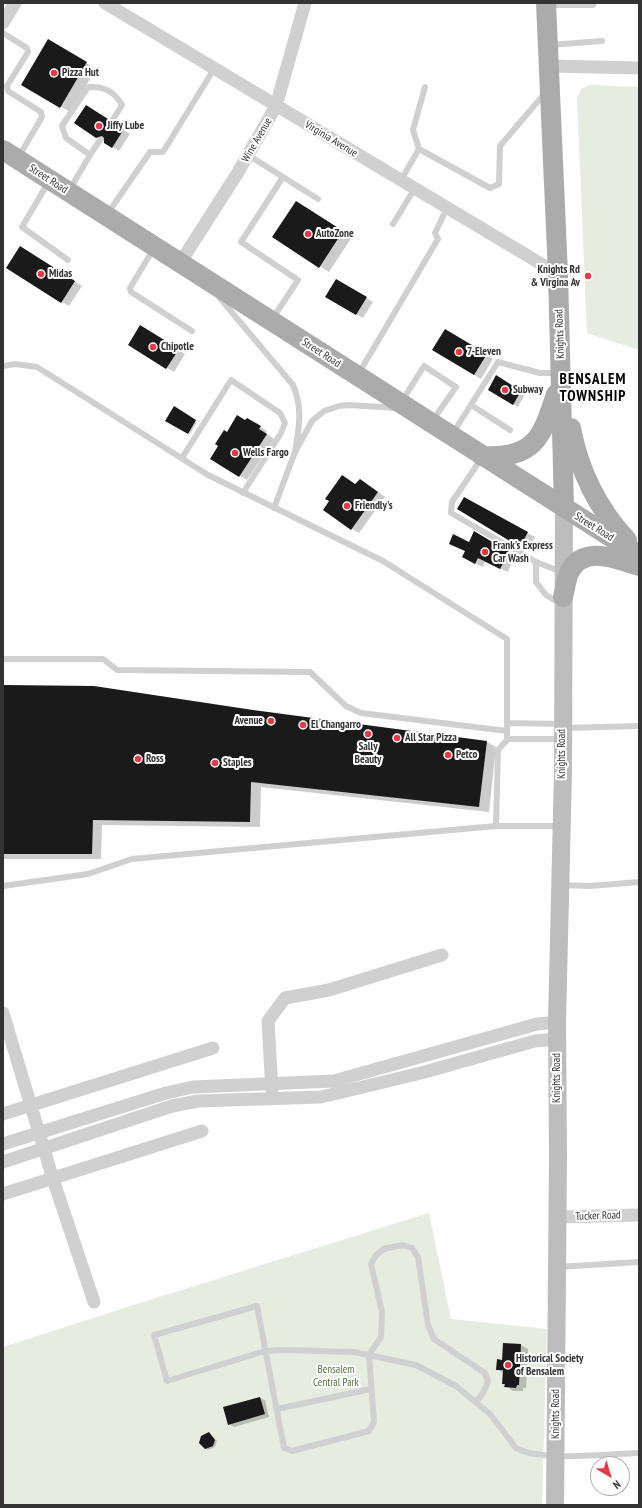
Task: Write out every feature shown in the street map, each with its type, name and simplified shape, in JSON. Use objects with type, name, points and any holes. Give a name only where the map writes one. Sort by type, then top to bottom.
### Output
[{"type":"main road","name":"Knights Road","points":[[546,4],[558,274],[564,508],[563,731],[557,1031],[555,1505]]},
{"type":"main road","name":"Street Road","points":[[10,155],[639,555]]},
{"type":"main road","points":[[482,456],[516,453],[527,449],[536,440],[548,418],[561,376]]},
{"type":"main road","points":[[561,376],[575,449],[592,490],[612,524],[639,552]]},
{"type":"main road","points":[[563,602],[569,573],[576,564],[584,558],[595,555],[606,556],[639,566]]},
{"type":"street","points":[[3,23],[15,3]]},
{"type":"street","name":"Virginia Avenue","points":[[105,3],[558,274]]},
{"type":"street","name":"Wine Avenue","points":[[180,263],[248,155],[276,106],[305,3]]},
{"type":"street","points":[[549,66],[639,68]]},
{"type":"street","points":[[272,1098],[268,1021],[285,998],[330,990],[442,955]]},
{"type":"street","points":[[3,1013],[30,1105],[94,1302]]},
{"type":"street","points":[[3,1144],[143,1099],[186,1088],[334,1081],[537,1024],[557,1031]]},
{"type":"street","points":[[3,1162],[172,1106],[198,1101],[321,1097],[421,1073],[535,1041],[557,1031]]},
{"type":"street","points":[[3,1114],[213,1048]]},
{"type":"street","points":[[3,1194],[202,1131]]},
{"type":"street","name":"Tucker Road","points":[[557,1217],[639,1215]]},
{"type":"lane","points":[[546,4],[592,5]]},
{"type":"lane","points":[[3,33],[27,48],[28,52],[7,86],[8,91],[41,112],[42,117],[10,155]]},
{"type":"lane","points":[[548,45],[602,42]]},
{"type":"lane","points":[[106,216],[150,152],[163,152],[214,69]]},
{"type":"lane","points":[[90,155],[66,138],[62,126],[88,87],[100,86],[117,96],[122,106],[112,121]]},
{"type":"lane","points":[[425,87],[413,130],[419,149],[490,188],[499,184],[500,146],[550,87]]},
{"type":"lane","points":[[69,192],[100,140]]},
{"type":"lane","points":[[401,180],[419,149]]},
{"type":"lane","points":[[248,155],[318,199]]},
{"type":"lane","points":[[271,321],[298,280],[241,242],[283,177]]},
{"type":"lane","points":[[50,180],[22,227],[68,260]]},
{"type":"lane","points":[[393,224],[415,188]]},
{"type":"lane","points":[[357,376],[438,239],[435,233],[447,208]]},
{"type":"lane","points":[[155,247],[130,288],[131,292],[192,331]]},
{"type":"lane","points":[[202,277],[293,385],[299,398],[300,417],[295,452]]},
{"type":"lane","points":[[451,436],[498,362],[540,373],[561,376]]},
{"type":"lane","points":[[3,366],[15,364],[38,367],[208,475],[383,561],[508,639],[507,739],[498,750],[496,826]]},
{"type":"lane","points":[[274,508],[295,452],[312,421],[324,411],[339,406],[349,405],[405,406],[424,366],[456,387],[432,423]]},
{"type":"lane","points":[[182,458],[231,380],[280,413],[285,423],[281,433],[243,493]]},
{"type":"lane","points":[[471,405],[510,430]]},
{"type":"lane","points":[[482,456],[452,502],[451,513],[536,562],[563,572]]},
{"type":"lane","points":[[536,562],[536,582],[546,594],[563,602]]},
{"type":"lane","points":[[3,659],[103,659],[117,670],[310,672],[346,706],[361,713],[507,731]]},
{"type":"lane","points":[[507,723],[563,731]]},
{"type":"lane","points":[[507,739],[563,731],[639,726]]},
{"type":"lane","points":[[3,886],[88,874],[132,859],[496,826],[561,826]]},
{"type":"lane","points":[[560,885],[590,886],[639,882]]},
{"type":"lane","points":[[476,1402],[483,1394],[488,1382],[485,1373],[434,1338],[428,1325],[418,1257],[412,1248],[402,1245],[384,1249],[376,1255],[371,1264],[382,1318],[381,1337],[369,1355],[374,1422],[369,1431],[292,1450],[284,1448],[276,1410],[265,1352],[257,1306],[154,1335],[167,1380],[265,1352],[285,1350],[354,1352],[369,1355],[416,1365],[456,1386],[490,1414],[516,1448],[522,1452],[555,1456],[638,1453]]},
{"type":"lane","points":[[557,1267],[639,1262]]},
{"type":"lane","points":[[276,1410],[371,1389]]},
{"type":"green space","points":[[590,85],[639,87],[639,350],[587,333],[577,98],[581,89]]},
{"type":"green space","name":"Bensalem Central Park","points":[[429,1213],[451,1319],[547,1329],[542,1505],[3,1505],[3,1347]]},
{"type":"building","name":"Pizza Hut","points":[[48,39],[87,62],[60,108],[21,85]]},
{"type":"building","name":"Jiffy Lube","points":[[86,105],[108,119],[109,125],[116,124],[124,129],[112,148],[104,143],[104,138],[102,136],[96,138],[74,123]]},
{"type":"building","name":"AutoZone","points":[[296,201],[343,231],[319,268],[272,237]]},
{"type":"building","name":"Midas","points":[[20,246],[75,281],[61,303],[6,268]]},
{"type":"building","points":[[336,279],[367,297],[356,315],[325,297]]},
{"type":"building","name":"Chipotle","points":[[140,325],[179,349],[166,369],[128,345]]},
{"type":"building","name":"7-Eleven","points":[[445,329],[487,354],[474,375],[432,350]]},
{"type":"building","name":"Subway","points":[[496,375],[521,391],[513,405],[488,390]]},
{"type":"building","points":[[174,406],[196,420],[188,434],[165,421]]},
{"type":"building","name":"Wells Fargo","points":[[237,415],[245,420],[247,418],[261,426],[259,429],[267,434],[239,477],[210,459],[218,446],[215,444],[224,430],[227,432]]},
{"type":"building","name":"Friendly's","points":[[342,475],[355,484],[360,479],[378,492],[351,530],[323,510],[329,501],[325,499]]},
{"type":"building","points":[[464,497],[528,532],[521,545],[514,541],[513,543],[457,509]]},
{"type":"building","name":"Frank's Express Car Wash","points":[[474,531],[509,552],[500,569],[478,558],[475,564],[462,557],[465,551],[449,544],[453,534],[469,542]]},
{"type":"building","points":[[3,685],[94,686],[253,710],[487,741],[479,807],[251,782],[250,822],[93,820],[92,854],[3,854]]},
{"type":"building","name":"Historical Society of Bensalem","points":[[503,1343],[521,1344],[519,1385],[517,1385],[516,1388],[504,1387],[505,1384],[502,1384],[503,1370],[496,1370],[497,1359],[502,1360]]},
{"type":"building","points":[[260,1397],[265,1414],[228,1425],[223,1407]]},
{"type":"building","points":[[209,1432],[215,1440],[213,1446],[205,1449],[199,1443],[201,1436]]},
{"type":"place","name":"Pizza Hut","points":[[54,73]]},
{"type":"place","name":"Jiffy Lube","points":[[99,126]]},
{"type":"place","name":"AutoZone","points":[[308,234]]},
{"type":"place","name":"Midas","points":[[41,274]]},
{"type":"place","name":"Knights Rd & Virgina Av","points":[[588,276]]},
{"type":"place","name":"Chipotle","points":[[153,347]]},
{"type":"place","name":"7-Eleven","points":[[459,352]]},
{"type":"place","name":"Subway","points":[[505,390]]},
{"type":"place","name":"Wells Fargo","points":[[235,453]]},
{"type":"place","name":"Friendly's","points":[[347,506]]},
{"type":"place","name":"Frank's Express Car Wash","points":[[485,552]]},
{"type":"place","name":"Avenue","points":[[271,721]]},
{"type":"place","name":"El Changarro","points":[[303,725]]},
{"type":"place","name":"Sally Beauty","points":[[368,734]]},
{"type":"place","name":"All Star Pizza","points":[[397,738]]},
{"type":"place","name":"Petco","points":[[448,755]]},
{"type":"place","name":"Ross","points":[[138,759]]},
{"type":"place","name":"Staples","points":[[215,763]]},
{"type":"place","name":"Historical Society of Bensalem","points":[[508,1365]]},
{"type":"district","name":"BENSALEM TOWNSHIP","points":[[593,388]]}]
